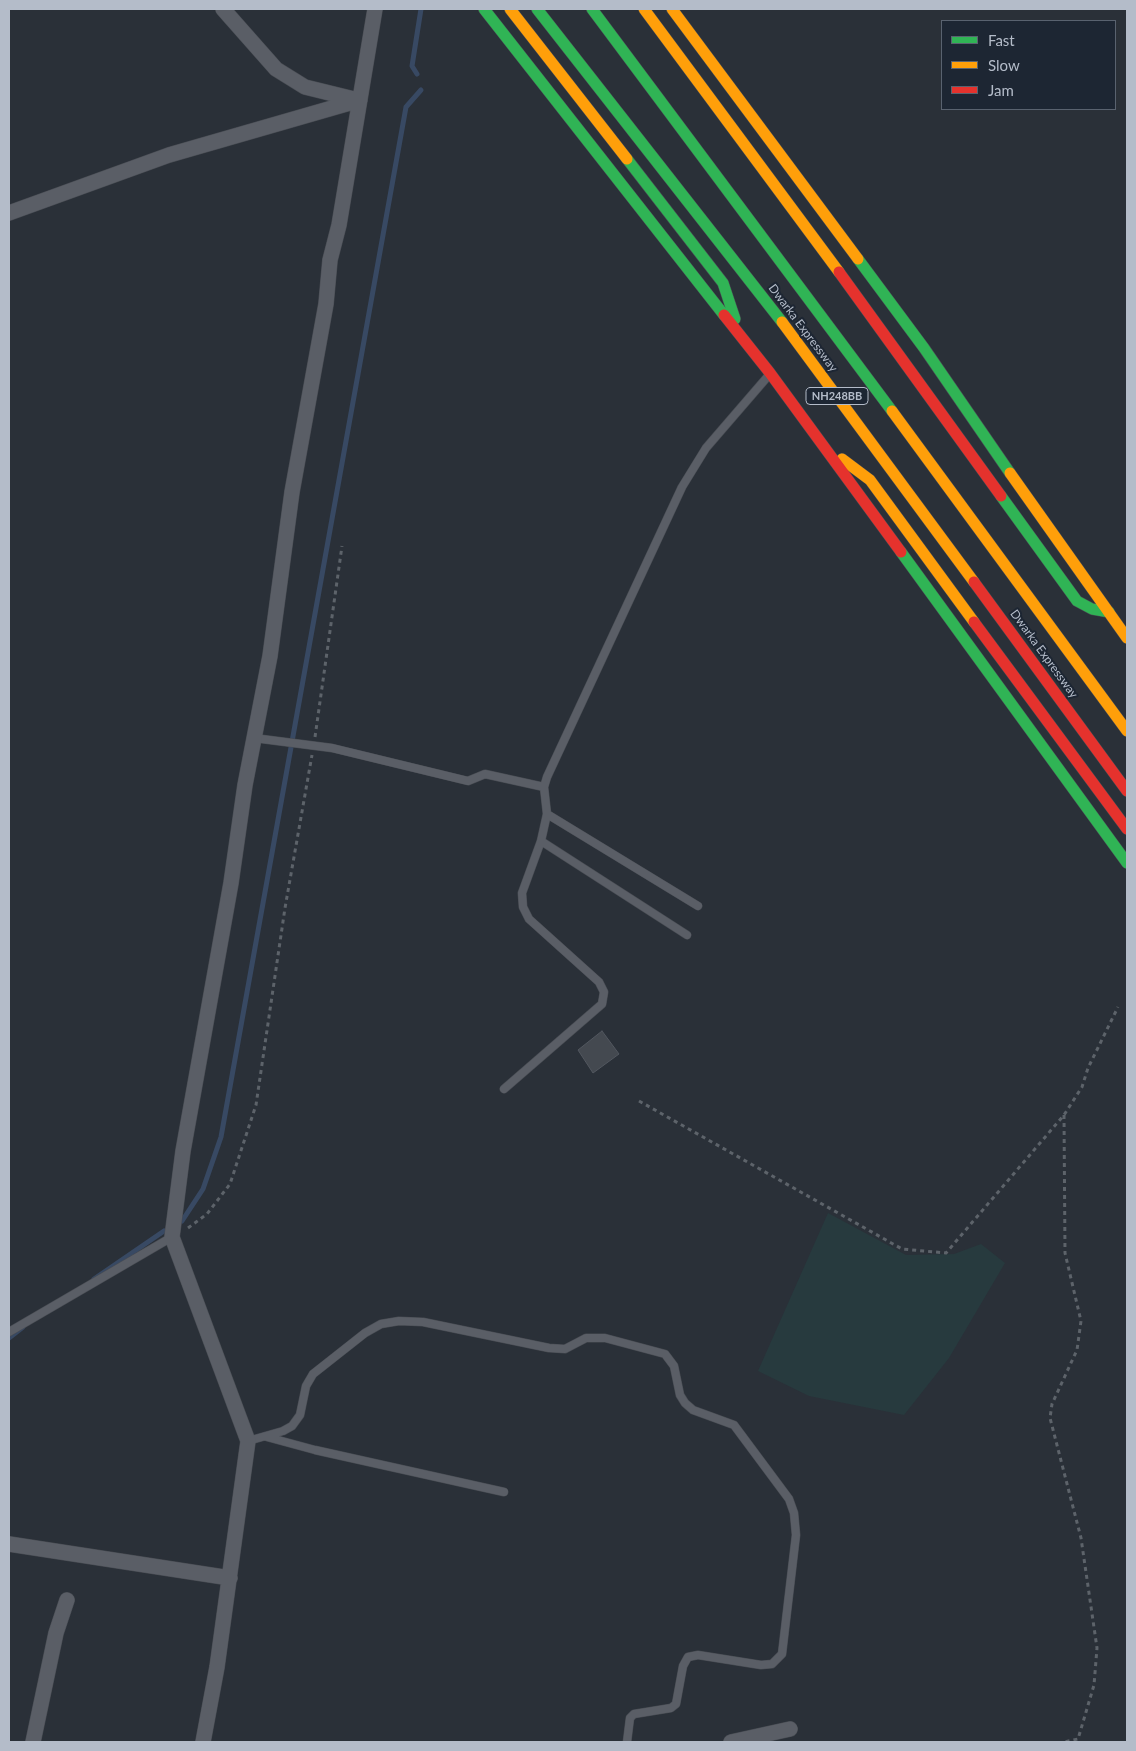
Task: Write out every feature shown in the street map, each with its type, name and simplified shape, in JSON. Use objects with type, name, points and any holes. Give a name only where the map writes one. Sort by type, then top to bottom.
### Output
[{"type":"main road","points":[[484,9],[770,373],[1127,863]]},
{"type":"main road","points":[[510,9],[723,283],[741,336]]},
{"type":"main road","name":"Dwarka Expressway","points":[[537,9],[797,342],[1127,791]]},
{"type":"main road","name":"Dwarka Expressway","points":[[592,9],[818,310],[1127,731]]},
{"type":"main road","points":[[644,9],[774,182],[1077,601],[1092,609],[1109,612]]},
{"type":"main road","points":[[672,9],[924,348],[955,396],[1127,638]]},
{"type":"main road","points":[[820,441],[870,480],[1127,829]]},
{"type":"street","points":[[223,9],[276,69],[305,87],[360,100]]},
{"type":"street","points":[[203,1742],[217,1667],[248,1441],[172,1237],[183,1151],[254,738],[270,656],[292,492],[326,304],[330,260],[339,225],[375,9]]},
{"type":"street","points":[[9,212],[169,155],[360,100]]},
{"type":"street","points":[[9,1544],[230,1578]]},
{"type":"street","points":[[33,1742],[56,1633],[67,1600]]},
{"type":"street","points":[[732,1742],[790,1729]]},
{"type":"lane","points":[[504,1089],[602,1004],[604,992],[599,982],[529,919],[523,907],[522,893],[541,841],[548,814],[544,787],[682,487],[706,448],[770,373]]},
{"type":"lane","points":[[254,738],[332,748],[468,781],[485,774],[544,787]]},
{"type":"lane","points":[[548,814],[698,906]]},
{"type":"lane","points":[[541,841],[687,935]]},
{"type":"lane","points":[[9,1332],[172,1237]]},
{"type":"lane","points":[[248,1441],[284,1431],[292,1426],[300,1415],[306,1386],[313,1374],[365,1333],[381,1324],[399,1320],[423,1322],[550,1348],[566,1348],[586,1338],[605,1338],[665,1354],[674,1366],[680,1395],[685,1403],[693,1410],[734,1425],[789,1499],[794,1513],[796,1535],[782,1654],[772,1664],[761,1666],[698,1655],[688,1657],[684,1666],[676,1704],[671,1708],[634,1714],[630,1718],[627,1742]]},
{"type":"lane","points":[[266,1436],[315,1450],[504,1492]]},
{"type":"path","points":[[314,741],[342,546]]},
{"type":"path","points":[[172,1237],[207,1214],[230,1184],[256,1105],[285,908],[312,751]]},
{"type":"path","points":[[639,1101],[902,1249],[946,1253],[1064,1115],[1082,1087],[1088,1068],[1118,1007]]},
{"type":"path","points":[[1064,1115],[1065,1253],[1081,1321],[1077,1350],[1052,1404],[1050,1418],[1081,1538],[1097,1648],[1094,1685],[1079,1740],[1064,1742]]},
{"type":"green space","points":[[828,1213],[906,1255],[954,1254],[981,1244],[1005,1263],[949,1358],[904,1415],[809,1396],[758,1371]]},
{"type":"building","points":[[602,1031],[619,1054],[593,1073],[578,1050]]},
{"type":"waterway","points":[[417,74],[412,66],[421,9]]},
{"type":"waterway","points":[[182,1221],[203,1189],[221,1137],[406,107],[421,90]]},
{"type":"waterway","points":[[94,1279],[164,1231]]},
{"type":"waterway","points":[[9,1338],[23,1327]]},
{"type":"traffic: fast","points":[[484,9],[724,315]]},
{"type":"traffic: fast","points":[[537,9],[782,322]]},
{"type":"traffic: fast","points":[[592,9],[892,411]]},
{"type":"traffic: fast","points":[[627,159],[723,283],[735,319]]},
{"type":"traffic: fast","points":[[858,259],[924,348],[1010,473]]},
{"type":"traffic: fast","points":[[1001,496],[1077,601],[1092,609],[1109,612]]},
{"type":"traffic: fast","points":[[901,552],[1127,863]]},
{"type":"traffic: slow","points":[[510,9],[627,159]]},
{"type":"traffic: slow","points":[[644,9],[839,272]]},
{"type":"traffic: slow","points":[[672,9],[858,259]]},
{"type":"traffic: slow","points":[[782,322],[974,582]]},
{"type":"traffic: slow","points":[[892,411],[1127,731]]},
{"type":"traffic: slow","points":[[842,459],[870,480],[974,622]]},
{"type":"traffic: slow","points":[[1010,473],[1127,638]]},
{"type":"traffic: jam","points":[[839,272],[1001,496]]},
{"type":"traffic: jam","points":[[724,315],[770,373],[901,552]]},
{"type":"traffic: jam","points":[[974,582],[1127,791]]},
{"type":"traffic: jam","points":[[974,622],[1127,829]]}]
